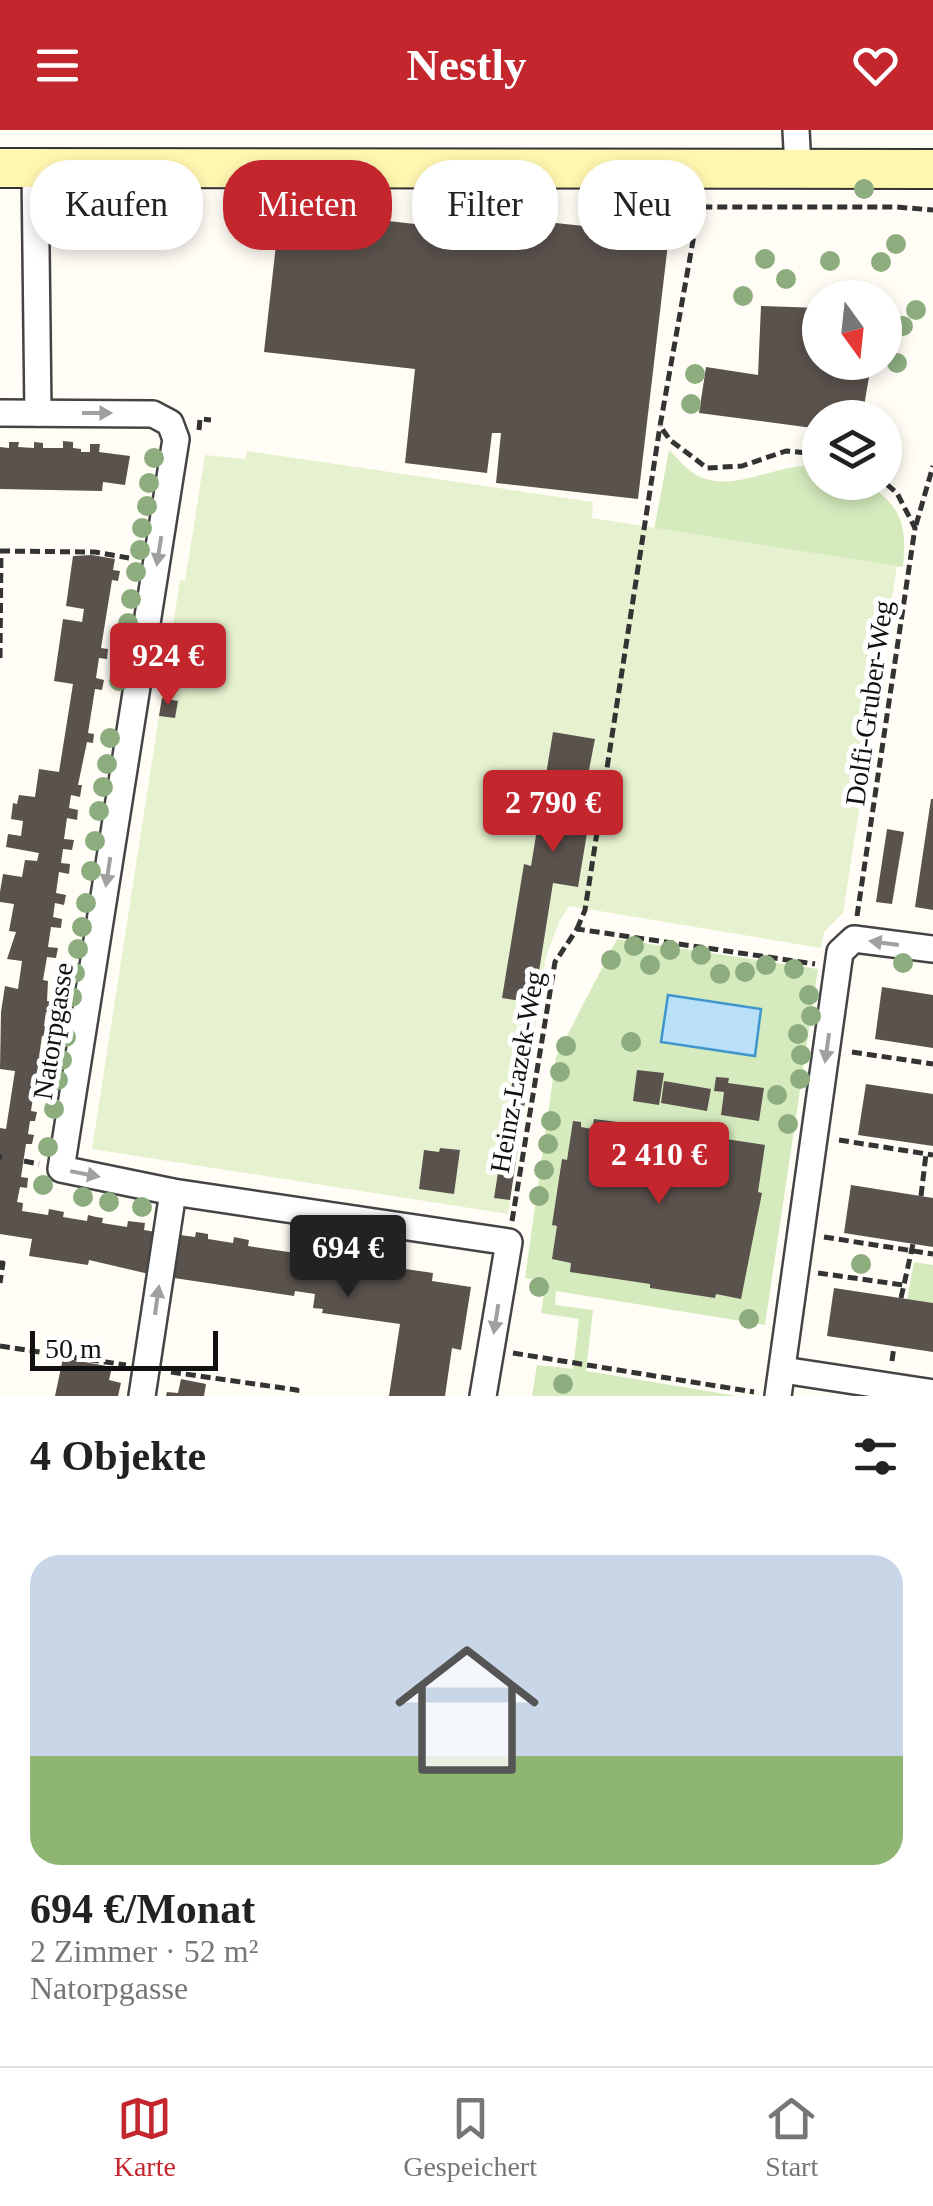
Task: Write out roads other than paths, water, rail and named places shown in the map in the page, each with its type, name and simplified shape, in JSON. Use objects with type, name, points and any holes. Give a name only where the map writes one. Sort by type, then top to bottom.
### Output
[{"type":"street","points":[[796,130],[798,168]]},
{"type":"street","points":[[0,413],[38,413],[18,168],[933,169]]},
{"type":"street","name":"Natorpgasse","points":[[38,413],[161,415],[175,432],[61,1169],[173,1192],[508,1242],[483,1396]]},
{"type":"street","points":[[770,1394],[783,1370],[839,952],[933,950]]},
{"type":"street","points":[[142,1396],[173,1192]]},
{"type":"street","points":[[783,1370],[933,1393]]},
{"type":"water","points":[[668,995],[761,1009],[755,1056],[661,1042]]}]
